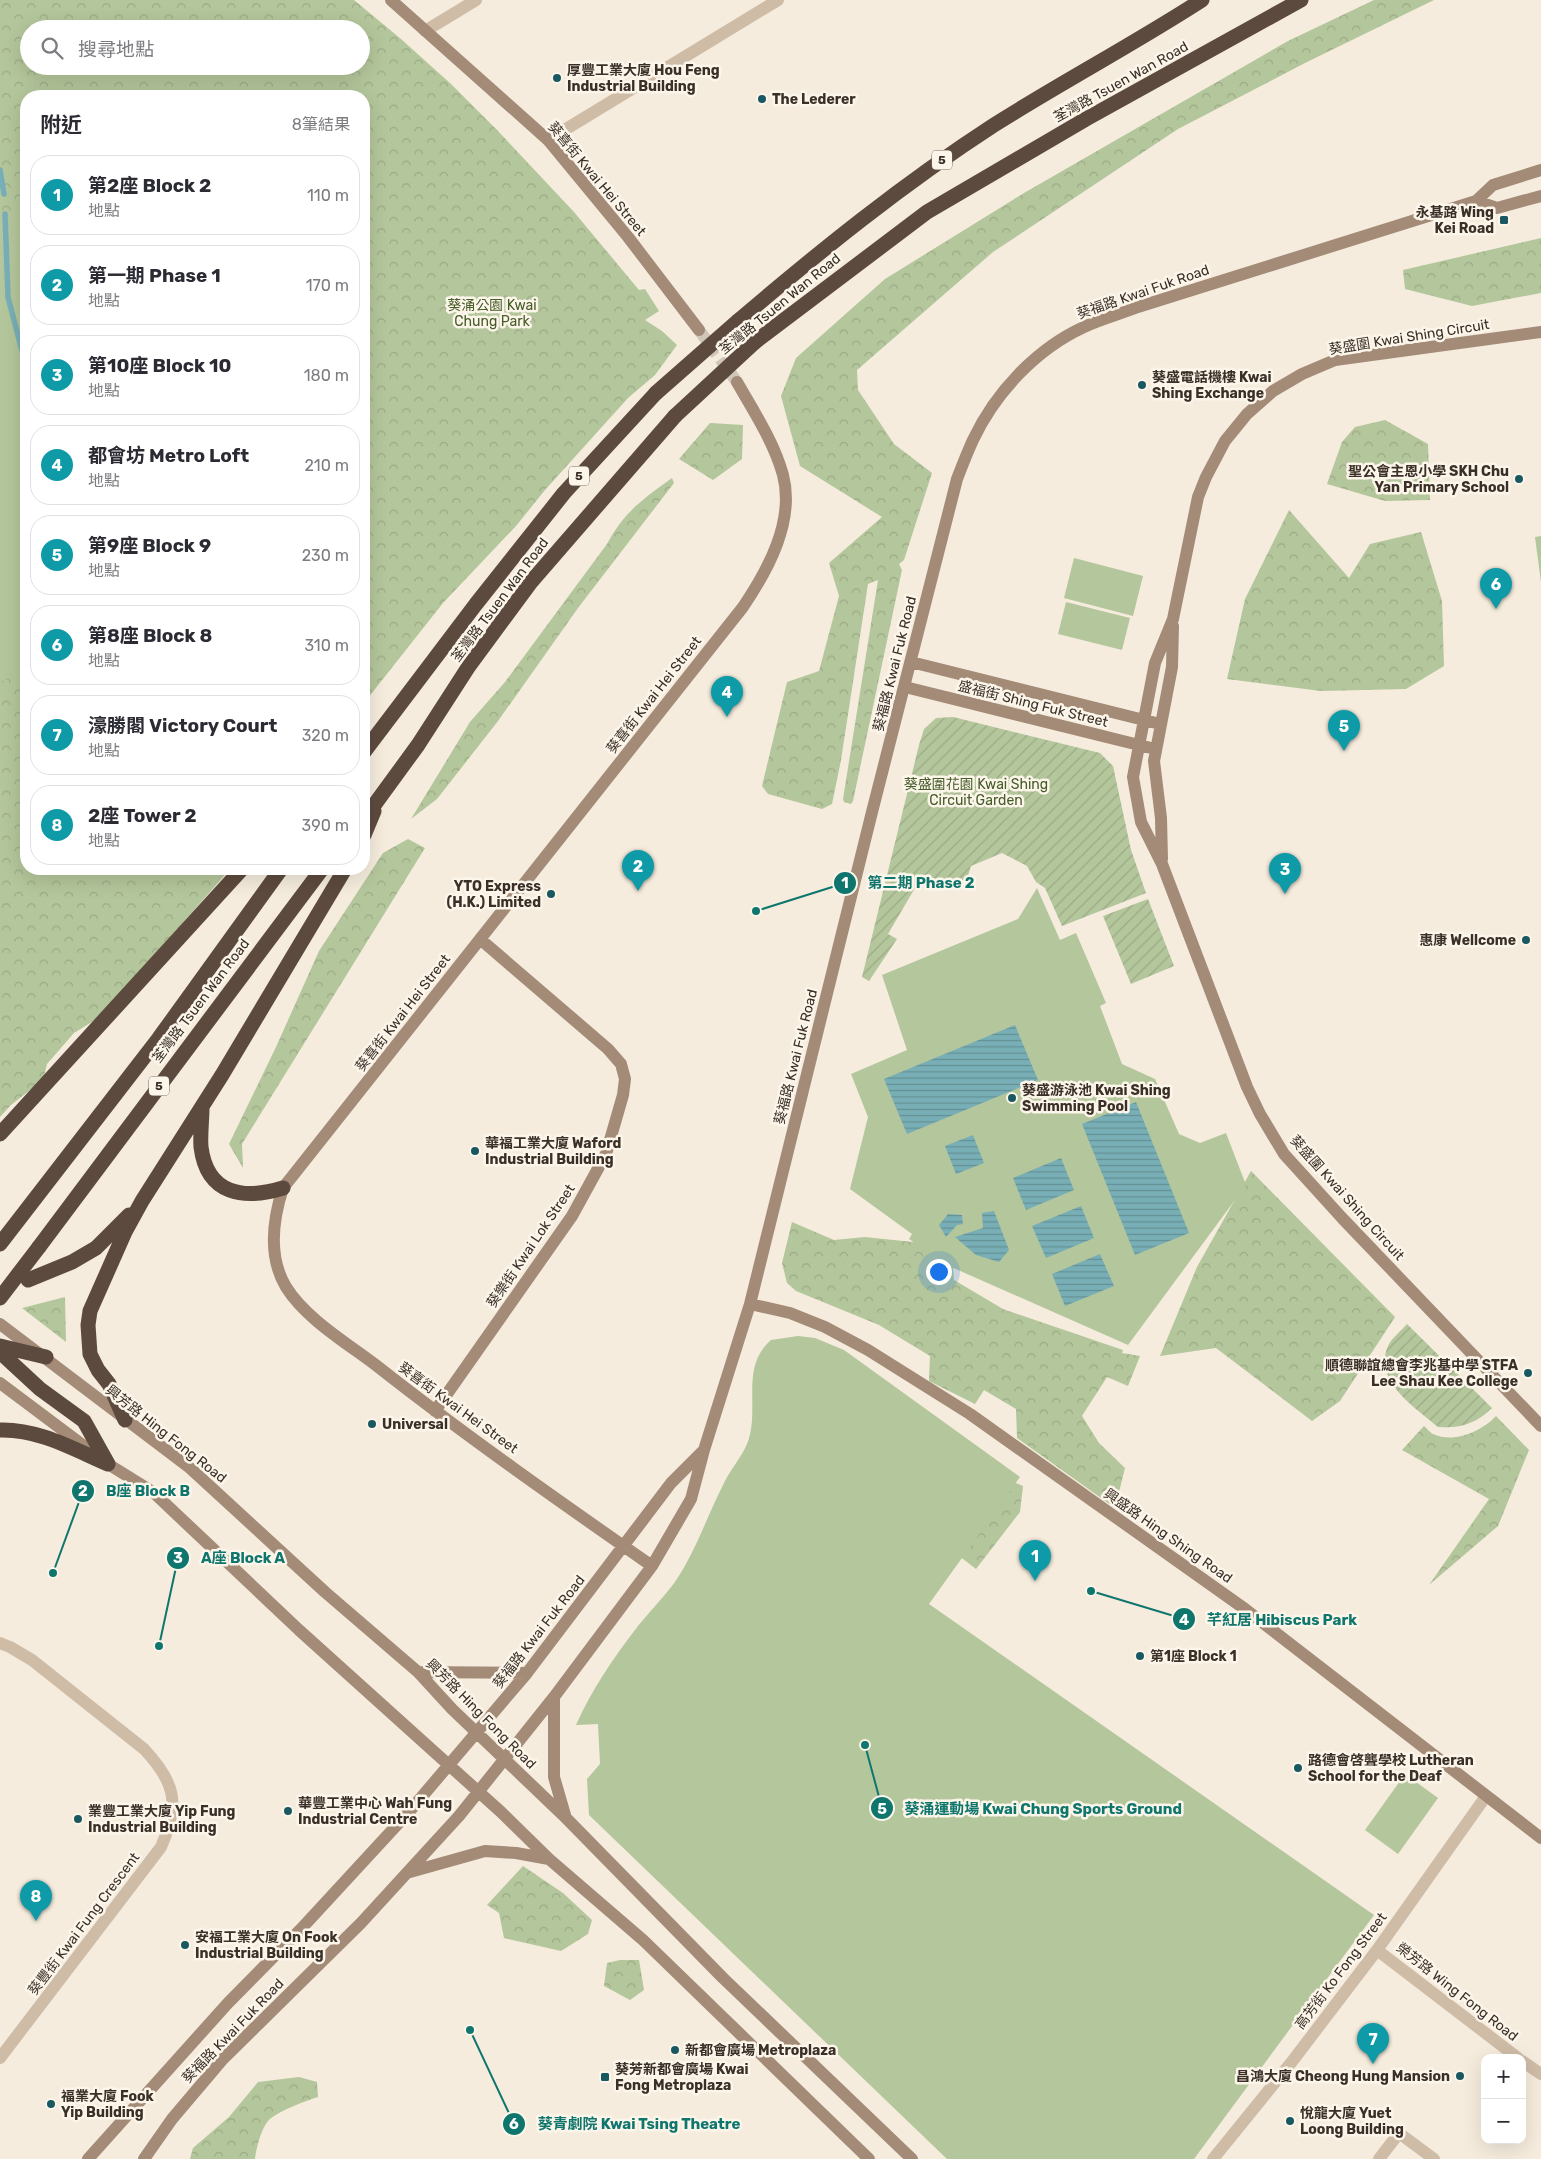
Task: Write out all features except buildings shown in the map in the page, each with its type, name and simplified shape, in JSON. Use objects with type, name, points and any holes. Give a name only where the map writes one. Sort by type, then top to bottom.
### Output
[{"type":"highway","name":"荃灣路 Tsuen Wan Road","points":[[370,744],[488,588],[564,493],[656,393],[841,234],[907,184],[995,125],[1202,0]]},
{"type":"highway","name":"荃灣路 Tsuen Wan Road","points":[[370,812],[418,745],[469,666],[531,582],[626,470],[675,416],[755,342],[926,212],[1301,0]]},
{"type":"highway","points":[[370,821],[379,801]]},
{"type":"highway","points":[[0,1134],[237,875]]},
{"type":"highway","name":"荃灣路 Tsuen Wan Road","points":[[0,1244],[159,1038],[277,875]]},
{"type":"highway","name":"荃灣路 Tsuen Wan Road","points":[[0,1298],[317,875]]},
{"type":"highway","points":[[125,1420],[109,1384],[98,1370],[90,1354],[88,1325],[90,1311],[97,1293],[125,1232],[167,1158],[202,1106],[340,875]]},
{"type":"highway","points":[[202,1106],[201,1146],[204,1162],[210,1176],[230,1191],[242,1193],[265,1194],[283,1188]]},
{"type":"highway","points":[[28,1280],[72,1262],[96,1248],[142,1201]]},
{"type":"highway","points":[[0,1346],[46,1358]]},
{"type":"highway","points":[[0,1352],[40,1389],[84,1421],[108,1464]]},
{"type":"highway","points":[[0,1430],[12,1430],[44,1436],[108,1464]]},
{"type":"main road","name":"葵喜街 Kwai Hei Street","points":[[391,0],[548,140],[628,237],[699,330]]},
{"type":"main road","name":"葵福路 Kwai Fuk Road","points":[[144,2159],[172,2119],[222,2060],[361,1923],[478,1792],[554,1697],[652,1566],[691,1499],[704,1450],[750,1304],[957,479],[973,439],[992,408],[1013,380],[1050,347],[1085,326],[1138,307],[1476,200],[1493,185],[1541,170]]},
{"type":"main road","points":[[1476,200],[1497,208],[1541,196]]},
{"type":"main road","name":"葵盛圍 Kwai Shing Circuit","points":[[1162,864],[1161,818],[1154,773],[1155,749],[1172,667],[1173,619],[1198,497],[1206,476],[1225,441],[1246,414],[1273,391],[1302,374],[1335,360],[1541,332]]},
{"type":"main road","name":"葵喜街 Kwai Hei Street","points":[[652,1566],[435,1412],[305,1311],[286,1286],[277,1266],[274,1234],[276,1210],[283,1188],[743,607],[762,579],[782,527],[786,502],[783,475],[768,436],[737,382]]},
{"type":"main road","name":"葵盛圍 Kwai Shing Circuit","points":[[1173,619],[1155,663],[1138,745],[1133,777],[1140,822],[1162,864],[1247,1087],[1260,1114],[1284,1154],[1343,1219],[1541,1426]]},
{"type":"main road","name":"盛福街 Shing Fuk Street","points":[[911,662],[1160,724]]},
{"type":"main road","name":"盛福街 Shing Fuk Street","points":[[905,687],[1155,749]]},
{"type":"main road","name":"葵樂街 Kwai Lok Street","points":[[435,1412],[576,1208],[606,1154],[623,1095],[625,1079],[621,1064],[608,1049],[480,939]]},
{"type":"main road","name":"興盛路 Hing Shing Road","points":[[750,1304],[790,1313],[825,1327],[868,1350],[970,1414],[1245,1609],[1541,1838]]},
{"type":"main road","name":"興芳路 Hing Fong Road","points":[[0,1324],[190,1468],[325,1592],[418,1672],[476,1733],[566,1818],[723,1978],[912,2159]]},
{"type":"main road","points":[[0,1383],[108,1464],[153,1492],[299,1630],[501,1812],[549,1859],[643,1940],[869,2159]]},
{"type":"main road","name":"葵福路 Kwai Fuk Road","points":[[88,2159],[228,2003],[328,1900],[448,1766],[527,1673],[671,1483],[704,1450]]},
{"type":"main road","points":[[418,1672],[527,1673]]},
{"type":"main road","points":[[554,1697],[554,1778],[566,1818]]},
{"type":"main road","points":[[408,1872],[485,1851],[516,1853],[549,1859]]},
{"type":"street","points":[[425,31],[476,0]]},
{"type":"street","points":[[548,140],[778,0]]},
{"type":"street","name":"葵豐街 Kwai Fung Crescent","points":[[0,1644],[10,1647],[32,1660],[144,1749],[158,1764],[168,1779],[172,1798],[169,1829],[161,1847],[0,2058]]},
{"type":"street","name":"高芳街 Ko Fong Street","points":[[1214,2159],[1378,1950],[1486,1796]]},
{"type":"street","name":"榮芳路 Wing Fong Road","points":[[1378,1950],[1513,2054]]},
{"type":"street","name":"榮芳路 Wing Fong Road","points":[[1526,2064],[1541,2074]]},
{"type":"street","points":[[1379,2159],[1398,2133],[1434,2159]]},
{"type":"green space","name":"葵涌公園 Kwai Chung Park","points":[[0,0],[354,0],[451,84],[574,212],[639,290],[645,289],[659,311],[645,320],[662,331],[677,345],[655,375],[628,398],[545,490],[516,526],[443,603],[370,695],[370,90],[20,90],[20,875],[225,875],[100,1017],[74,1033],[47,1064],[43,1080],[11,1105],[0,1117]]},
{"type":"green space","points":[[1374,0],[1434,0],[1307,62],[1178,129],[993,252],[857,370],[858,390],[894,444],[932,473],[904,560],[899,564],[902,570],[853,801],[851,804],[844,802],[843,799],[878,580],[868,584],[841,760],[832,804],[822,809],[768,794],[762,786],[787,682],[819,671],[839,596],[829,563],[882,517],[800,466],[781,396],[796,358],[885,279],[1024,193],[1288,41]]},
{"type":"green space","points":[[20,215],[20,674],[0,682],[0,220]]},
{"type":"green space","points":[[1541,238],[1541,293],[1472,306],[1405,289],[1403,270]]},
{"type":"green space","points":[[1385,420],[1428,444],[1430,500],[1385,501],[1327,484],[1342,442],[1355,427]]},
{"type":"green space","points":[[710,423],[743,425],[742,459],[713,480],[679,459]]},
{"type":"green space","points":[[672,478],[674,483],[578,608],[498,721],[437,799],[411,819],[470,722],[505,682],[607,544],[620,523],[643,500]]},
{"type":"green space","points":[[1289,510],[1349,578],[1370,544],[1421,532],[1442,601],[1444,666],[1406,689],[1321,691],[1227,679],[1245,599]]},
{"type":"green space","points":[[1541,536],[1541,582],[1535,537]]},
{"type":"green space","points":[[1074,558],[1143,576],[1133,616],[1064,598]]},
{"type":"green space","points":[[1066,602],[1130,618],[1122,650],[1058,634]]},
{"type":"green space","name":"葵盛圍花園 Kwai Shing Circuit Garden","points":[[953,717],[1100,753],[1113,766],[1131,850],[1146,893],[1062,926],[1045,888],[1036,882],[1027,866],[1002,853],[971,866],[967,879],[943,889],[919,881],[888,934],[897,939],[869,981],[862,977],[924,729],[936,718]]},
{"type":"green space","points":[[408,839],[425,848],[242,1144],[243,1168],[229,1144],[276,1047],[319,951],[383,853]]},
{"type":"green space","name":"葵盛游泳池 Kwai Shing Swimming Pool","points":[[1037,888],[1060,940],[1076,933],[1106,1003],[1100,1006],[1122,1064],[1155,1079],[1179,1134],[1200,1143],[1226,1133],[1246,1185],[1128,1345],[949,1266],[909,1239],[912,1234],[850,1189],[868,1117],[851,1074],[907,1050],[882,975],[1018,919]]},
{"type":"green space","points":[[1148,899],[1174,966],[1131,984],[1103,916]]},
{"type":"green space","points":[[1251,1171],[1395,1317],[1340,1401],[1312,1421],[1216,1348],[1160,1356],[1197,1267]]},
{"type":"green space","points":[[792,1222],[834,1240],[865,1237],[951,1246],[954,1280],[1003,1309],[1123,1350],[1122,1353],[1140,1356],[1128,1386],[1107,1377],[1082,1416],[1099,1443],[1125,1468],[1115,1508],[1017,1438],[1016,1409],[984,1390],[975,1404],[929,1381],[930,1356],[879,1325],[796,1291],[787,1283],[782,1263]]},
{"type":"green space","points":[[65,1297],[66,1342],[22,1308]]},
{"type":"green space","points":[[1407,1324],[1492,1408],[1480,1418],[1468,1424],[1454,1427],[1438,1427],[1398,1392],[1386,1369],[1385,1357],[1391,1341]]},
{"type":"green space","points":[[798,1336],[815,1338],[844,1350],[1020,1477],[929,1604],[1374,1915],[1194,2159],[947,2159],[589,1815],[587,1779],[600,1764],[598,1724],[576,1725],[596,1686],[612,1661],[675,1582],[695,1546],[726,1478],[745,1449],[751,1431],[753,1376],[761,1351],[771,1340]]},
{"type":"green space","points":[[1496,1416],[1529,1450],[1498,1526],[1429,1585],[1489,1499],[1402,1450],[1424,1426],[1432,1433],[1441,1437],[1458,1437],[1483,1427]]},
{"type":"green space","points":[[997,1475],[1023,1486],[1020,1512],[976,1569],[945,1545]]},
{"type":"green space","points":[[1405,1774],[1438,1798],[1398,1854],[1365,1830]]},
{"type":"green space","points":[[523,1866],[563,1893],[592,1920],[588,1934],[561,1951],[504,1938],[499,1913],[487,1905]]},
{"type":"green space","points":[[620,1960],[639,1960],[644,1990],[630,2000],[604,1986],[607,1963]]},
{"type":"green space","points":[[299,2077],[317,2082],[318,2097],[284,2111],[268,2121],[261,2134],[255,2159],[190,2159],[193,2148],[229,2117],[258,2082]]},
{"type":"water","points":[[1015,1025],[1038,1080],[907,1134],[884,1079]]},
{"type":"water","points":[[1136,1102],[1189,1233],[1135,1255],[1082,1124]]},
{"type":"water","points":[[973,1135],[984,1163],[956,1174],[945,1146]]},
{"type":"water","points":[[1061,1158],[1074,1190],[1026,1210],[1013,1178]]},
{"type":"water","points":[[1081,1206],[1094,1238],[1046,1258],[1032,1226]]},
{"type":"water","points":[[994,1211],[1009,1250],[999,1262],[976,1255],[955,1237],[983,1228],[982,1213]]},
{"type":"water","points":[[948,1214],[962,1215],[963,1224],[957,1225],[946,1237],[939,1225]]},
{"type":"water","points":[[1100,1254],[1114,1286],[1065,1306],[1052,1274]]},
{"type":"waterway","points":[[0,170],[4,194]]},
{"type":"waterway","points":[[5,214],[8,297],[20,343]]},
{"type":"tunnel","points":[[699,330],[737,382]]},
{"type":"place","name":"厚豐工業大廈 Hou Feng Industrial Building","points":[[557,78]]},
{"type":"place","name":"The Lederer","points":[[762,99]]},
{"type":"place","name":"永基路 Wing Kei Road","points":[[1504,220]]},
{"type":"place","name":"葵盛電話機樓 Kwai Shing Exchange","points":[[1142,385]]},
{"type":"place","name":"聖公會主恩小學 SKH Chu Yan Primary School","points":[[1519,479]]},
{"type":"place","name":"第8座 Block 8","points":[[1496,609]]},
{"type":"place","name":"都會坊 Metro Loft","points":[[727,717]]},
{"type":"place","name":"第9座 Block 9","points":[[1344,751]]},
{"type":"place","name":"第一期 Phase 1","points":[[638,891]]},
{"type":"place","name":"YTO Express (H.K.) Limited","points":[[551,894]]},
{"type":"place","name":"第10座 Block 10","points":[[1285,894]]},
{"type":"place","name":"第二期 Phase 2","points":[[756,911]]},
{"type":"place","name":"惠康 Wellcome","points":[[1526,940]]},
{"type":"place","name":"葵盛游泳池 Kwai Shing Swimming Pool","points":[[1012,1098]]},
{"type":"place","name":"華福工業大廈 Waford Industrial Building","points":[[475,1151]]},
{"type":"place","name":"順德聯誼總會李兆基中學 STFA Lee Shau Kee College","points":[[1528,1373]]},
{"type":"place","name":"Universal","points":[[372,1424]]},
{"type":"place","name":"B座 Block B","points":[[53,1573]]},
{"type":"place","name":"第2座 Block 2","points":[[1035,1581]]},
{"type":"place","name":"芊紅居 Hibiscus Park","points":[[1091,1591]]},
{"type":"place","name":"A座 Block A","points":[[159,1646]]},
{"type":"place","name":"第1座 Block 1","points":[[1140,1656]]},
{"type":"place","name":"葵涌運動場 Kwai Chung Sports Ground","points":[[865,1745]]},
{"type":"place","name":"路德會啓聾學校 Lutheran School for the Deaf","points":[[1298,1768]]},
{"type":"place","name":"華豐工業中心 Wah Fung Industrial Centre","points":[[288,1811]]},
{"type":"place","name":"業豐工業大廈 Yip Fung Industrial Building","points":[[78,1819]]},
{"type":"place","name":"2座 Tower 2","points":[[36,1921]]},
{"type":"place","name":"安福工業大廈 On Fook Industrial Building","points":[[185,1945]]},
{"type":"place","name":"葵青劇院 Kwai Tsing Theatre","points":[[470,2030]]},
{"type":"place","name":"新都會廣場 Metroplaza","points":[[675,2050]]},
{"type":"place","name":"濠勝閣 Victory Court","points":[[1373,2064]]},
{"type":"place","name":"昌鴻大廈 Cheong Hung Mansion","points":[[1460,2076]]},
{"type":"place","name":"葵芳新都會廣場 Kwai Fong Metroplaza","points":[[605,2077]]},
{"type":"place","name":"福業大廈 Fook Yip Building","points":[[51,2104]]},
{"type":"place","name":"悅龍大廈 Yuet Loong Building","points":[[1290,2121]]}]
